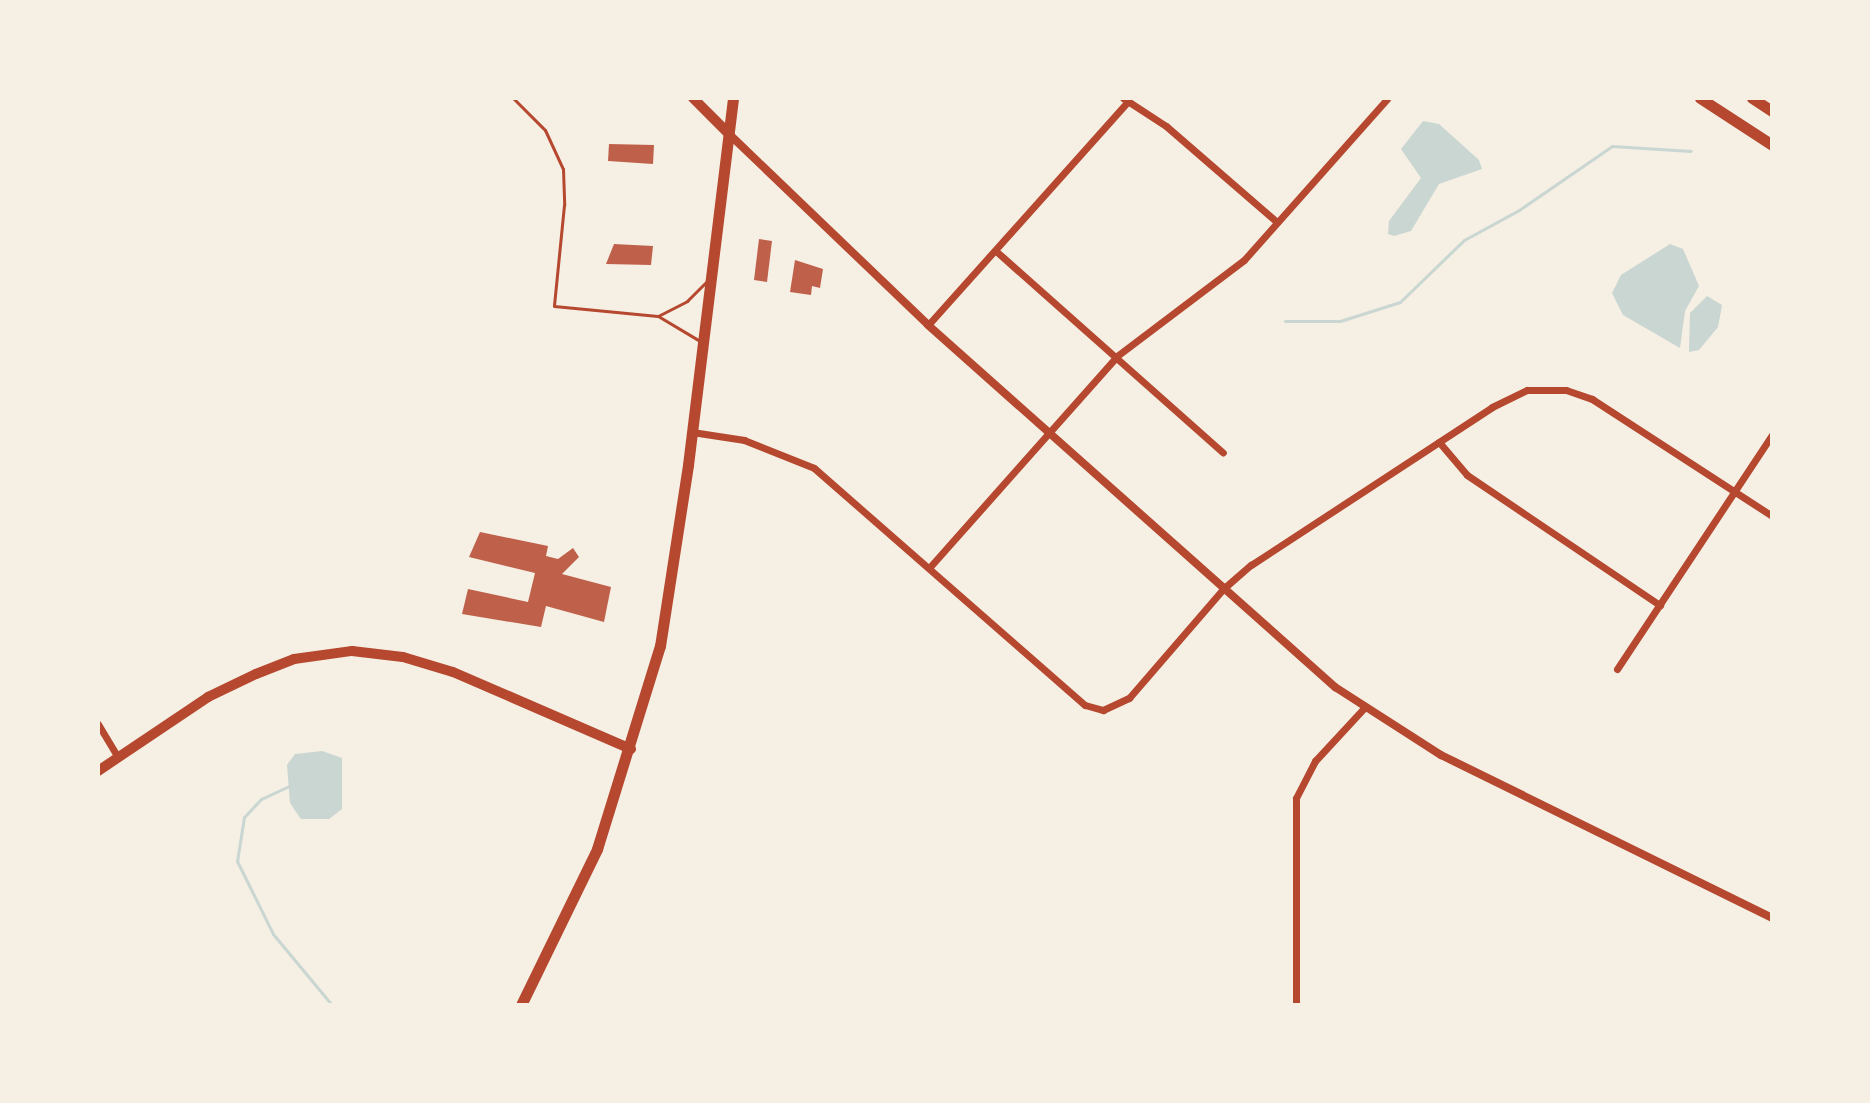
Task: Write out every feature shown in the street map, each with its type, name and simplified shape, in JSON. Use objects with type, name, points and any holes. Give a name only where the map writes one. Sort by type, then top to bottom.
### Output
[{"type":"main road","points":[[693,98],[728,133]]},
{"type":"main road","points":[[521,1005],[578,894],[631,749],[662,634],[692,432],[733,98]]},
{"type":"main road","points":[[1700,98],[1772,145]]},
{"type":"main road","points":[[1752,98],[1772,111]]},
{"type":"main road","points":[[98,771],[208,697],[276,665],[360,651],[403,657],[453,672],[631,749]]},
{"type":"street","points":[[929,568],[1117,356],[1218,284],[1387,99]]},
{"type":"street","points":[[928,325],[997,252],[1126,100],[1166,126],[1277,222]]},
{"type":"street","points":[[728,133],[928,325],[1223,589],[1364,708],[1466,768],[1772,918]]},
{"type":"street","points":[[997,252],[1223,453]]},
{"type":"street","points":[[692,432],[744,440],[804,463],[1085,705],[1103,710],[1129,698],[1223,589],[1251,565],[1508,397],[1527,390],[1566,390],[1592,399],[1772,516]]},
{"type":"street","points":[[1617,669],[1772,435]]},
{"type":"street","points":[[1439,442],[1467,475],[1660,605]]},
{"type":"street","points":[[1296,1005],[1296,798],[1315,761],[1364,708]]},
{"type":"street","points":[[98,724],[118,757]]},
{"type":"lane","points":[[513,98],[545,130],[563,169],[564,205],[554,306],[658,316],[701,343]]},
{"type":"lane","points":[[658,316],[687,301],[709,278]]},
{"type":"shaded area","points":[[1423,121],[1439,124],[1479,160],[1482,169],[1439,184],[1411,231],[1394,236],[1388,234],[1389,221],[1421,178],[1401,149]]},
{"type":"shaded area","points":[[1670,244],[1683,249],[1699,286],[1685,311],[1680,348],[1623,315],[1612,293],[1621,275]]},
{"type":"shaded area","points":[[1707,296],[1722,305],[1718,327],[1699,350],[1689,352],[1690,313]]},
{"type":"shaded area","points":[[322,751],[342,758],[342,809],[329,819],[301,819],[290,803],[287,765],[295,754]]},
{"type":"building","points":[[609,144],[654,145],[653,164],[608,161]]},
{"type":"building","points":[[759,239],[772,241],[767,282],[754,280]]},
{"type":"building","points":[[614,244],[653,246],[651,265],[606,264]]},
{"type":"building","points":[[795,260],[823,269],[820,288],[812,286],[811,295],[790,292]]},
{"type":"building","points":[[480,532],[548,546],[546,556],[558,559],[573,548],[579,557],[562,574],[611,587],[604,622],[546,606],[541,627],[462,614],[468,589],[528,602],[535,573],[469,557]]},
{"type":"waterway","points":[[1285,321],[1340,321],[1400,302],[1464,240],[1519,210],[1612,146],[1691,151]]},
{"type":"waterway","points":[[289,786],[261,799],[244,817],[237,861],[273,934],[332,1005]]}]
